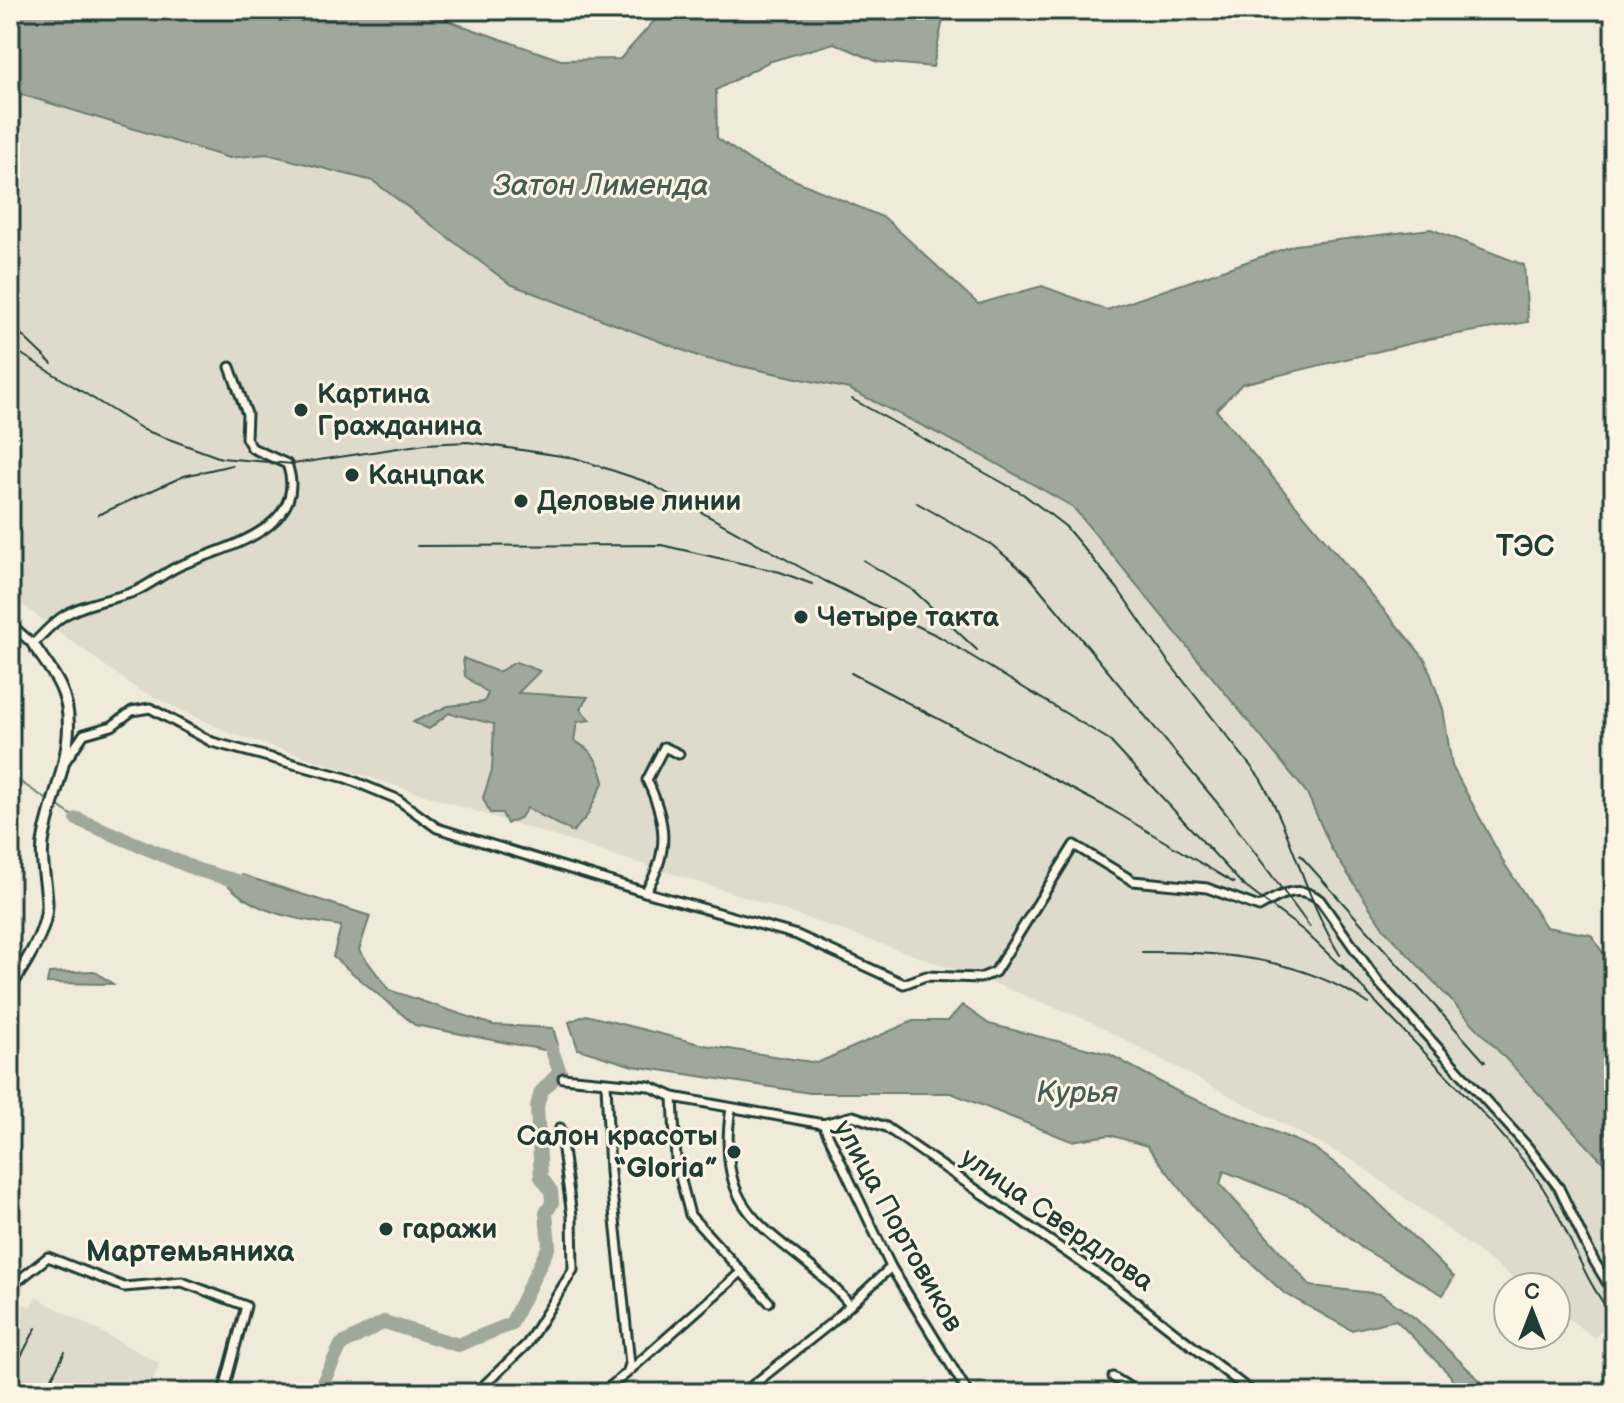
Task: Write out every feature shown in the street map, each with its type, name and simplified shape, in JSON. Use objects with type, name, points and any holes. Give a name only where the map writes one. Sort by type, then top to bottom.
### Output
[{"type":"street","points":[[33,644],[65,615],[136,591],[177,567],[249,539],[272,525],[290,492],[289,470],[287,464],[252,448],[246,438],[247,414],[230,367]]},
{"type":"street","points":[[10,624],[33,644],[61,687],[67,707],[63,764],[41,859],[47,905],[43,926],[10,989]]},
{"type":"street","points":[[63,764],[84,734],[112,726],[132,711],[150,708],[212,742],[346,778],[397,799],[437,828],[797,935],[904,984],[926,976],[980,978],[995,972],[1074,845],[1133,881],[1207,888],[1259,907],[1298,890],[1315,896],[1379,983],[1461,1071],[1551,1178],[1614,1294]]},
{"type":"street","points":[[645,892],[664,840],[663,813],[647,780],[664,747],[679,754]]},
{"type":"street","name":"улица Портовиков","points":[[563,1078],[649,1086],[673,1097],[823,1124],[891,1267],[968,1393]]},
{"type":"street","points":[[606,1083],[610,1172],[629,1342],[627,1373]]},
{"type":"street","points":[[673,1097],[676,1161],[690,1215],[769,1302]]},
{"type":"street","points":[[731,1108],[727,1133],[736,1193],[753,1220],[814,1266],[850,1305]]},
{"type":"street","name":"улица Свердлова","points":[[823,1124],[853,1116],[886,1127],[1115,1286],[1253,1393]]},
{"type":"street","points":[[476,1393],[527,1344],[573,1270],[572,1216],[560,1128]]},
{"type":"street","points":[[10,1283],[14,1284],[48,1257],[124,1287],[182,1282],[246,1306],[223,1393]]},
{"type":"street","points":[[743,1393],[891,1267]]},
{"type":"street","points":[[602,1393],[741,1272]]},
{"type":"street","points":[[1113,1377],[1139,1393]]},
{"type":"shaded area","points":[[10,91],[229,158],[267,154],[373,181],[510,284],[703,358],[849,389],[981,455],[1073,508],[1307,793],[1332,850],[1384,929],[1614,1174],[1614,1318],[1595,1338],[1572,1321],[1572,1271],[1504,1271],[1357,1163],[1087,1020],[980,978],[739,895],[230,733],[137,689],[10,596]]},
{"type":"shaded area","points":[[10,1297],[30,1307],[36,1297],[159,1363],[149,1393],[10,1393]]},
{"type":"water","name":"Затон Лименда","points":[[10,10],[417,10],[561,60],[620,59],[664,10],[945,10],[933,67],[878,62],[834,43],[768,62],[716,90],[717,138],[754,163],[885,218],[978,304],[1042,286],[1107,310],[1295,245],[1431,229],[1524,265],[1528,322],[1429,339],[1242,384],[1216,410],[1425,659],[1443,709],[1452,766],[1504,863],[1546,927],[1591,935],[1614,970],[1614,1174],[1384,929],[1332,850],[1307,793],[1073,507],[981,455],[849,389],[703,358],[510,284],[373,181],[267,154],[229,158],[10,91]]},
{"type":"water","points":[[463,658],[498,672],[516,662],[540,671],[518,693],[588,697],[580,709],[590,720],[577,722],[574,741],[594,757],[604,781],[587,816],[573,832],[527,808],[521,817],[507,824],[502,813],[490,813],[483,798],[492,770],[494,724],[449,713],[429,729],[413,722],[448,706],[484,702],[488,693],[465,676]]},
{"type":"water","points":[[242,875],[370,916],[359,950],[389,990],[493,1025],[553,1028],[558,1045],[544,1050],[415,1025],[333,957],[341,926],[281,915],[253,904],[229,886]]},
{"type":"water","points":[[94,971],[113,984],[47,983],[49,973]]},
{"type":"water","name":"Курья","points":[[962,1005],[989,1024],[1109,1054],[1182,1094],[1314,1148],[1348,1173],[1454,1277],[1443,1295],[1362,1248],[1307,1204],[1224,1171],[1220,1184],[1311,1286],[1381,1294],[1415,1318],[1493,1393],[1458,1393],[1450,1375],[1396,1320],[1351,1330],[1284,1293],[1206,1221],[1147,1146],[1110,1135],[1071,1141],[951,1093],[810,1093],[633,1066],[578,1049],[569,1022],[586,1015],[704,1045],[817,1063],[913,1021],[948,1021]]},
{"type":"waterway","points":[[10,775],[49,801]]},
{"type":"waterway","points":[[58,806],[77,819]]},
{"type":"waterway","points":[[77,819],[198,870],[251,885]]},
{"type":"waterway","points":[[318,1393],[341,1345],[384,1322],[458,1345],[511,1324],[549,1246],[546,1213],[552,1203],[551,1191],[541,1177],[537,1106],[541,1092],[560,1072],[549,1043],[536,1040]]},
{"type":"railway","points":[[10,324],[52,364]]},
{"type":"railway","points":[[10,347],[144,430],[221,458],[293,464],[425,444],[468,442],[575,458],[647,482],[825,581],[940,637],[1108,739],[1243,885],[1304,931],[1346,971]]},
{"type":"railway","points":[[852,399],[1023,494],[1065,526],[1118,589],[1167,660],[1260,778],[1282,821],[1317,912],[1340,955]]},
{"type":"railway","points":[[98,515],[184,476],[232,465]]},
{"type":"railway","points":[[917,503],[992,545],[1029,576],[1224,811],[1310,927]]},
{"type":"railway","points":[[417,546],[661,545],[780,572],[812,584]]},
{"type":"railway","points":[[863,560],[914,591],[977,650]]},
{"type":"railway","points":[[851,673],[1112,810],[1234,883]]},
{"type":"railway","points":[[1300,855],[1485,1062]]},
{"type":"railway","points":[[1142,952],[1201,953],[1260,960],[1316,976],[1369,1004]]},
{"type":"railway","points":[[1341,964],[1512,1146],[1545,1192],[1591,1283],[1614,1317]]},
{"type":"railway","points":[[10,1377],[36,1328]]},
{"type":"railway","points":[[44,1393],[65,1352]]},
{"type":"place","name":"Картина Гражданина","points":[[301,410]]},
{"type":"place","name":"Канцпак","points":[[352,475]]},
{"type":"place","name":"Деловые линии","points":[[521,501]]},
{"type":"place","name":"Четыре такта","points":[[801,617]]},
{"type":"place","name":"Салон красоты “Gloria”","points":[[734,1152]]},
{"type":"place","name":"гаражи","points":[[386,1229]]},
{"type":"district","name":"ТЭС","points":[[1525,547]]},
{"type":"district","name":"Мартемьяниха","points":[[190,1252]]}]
